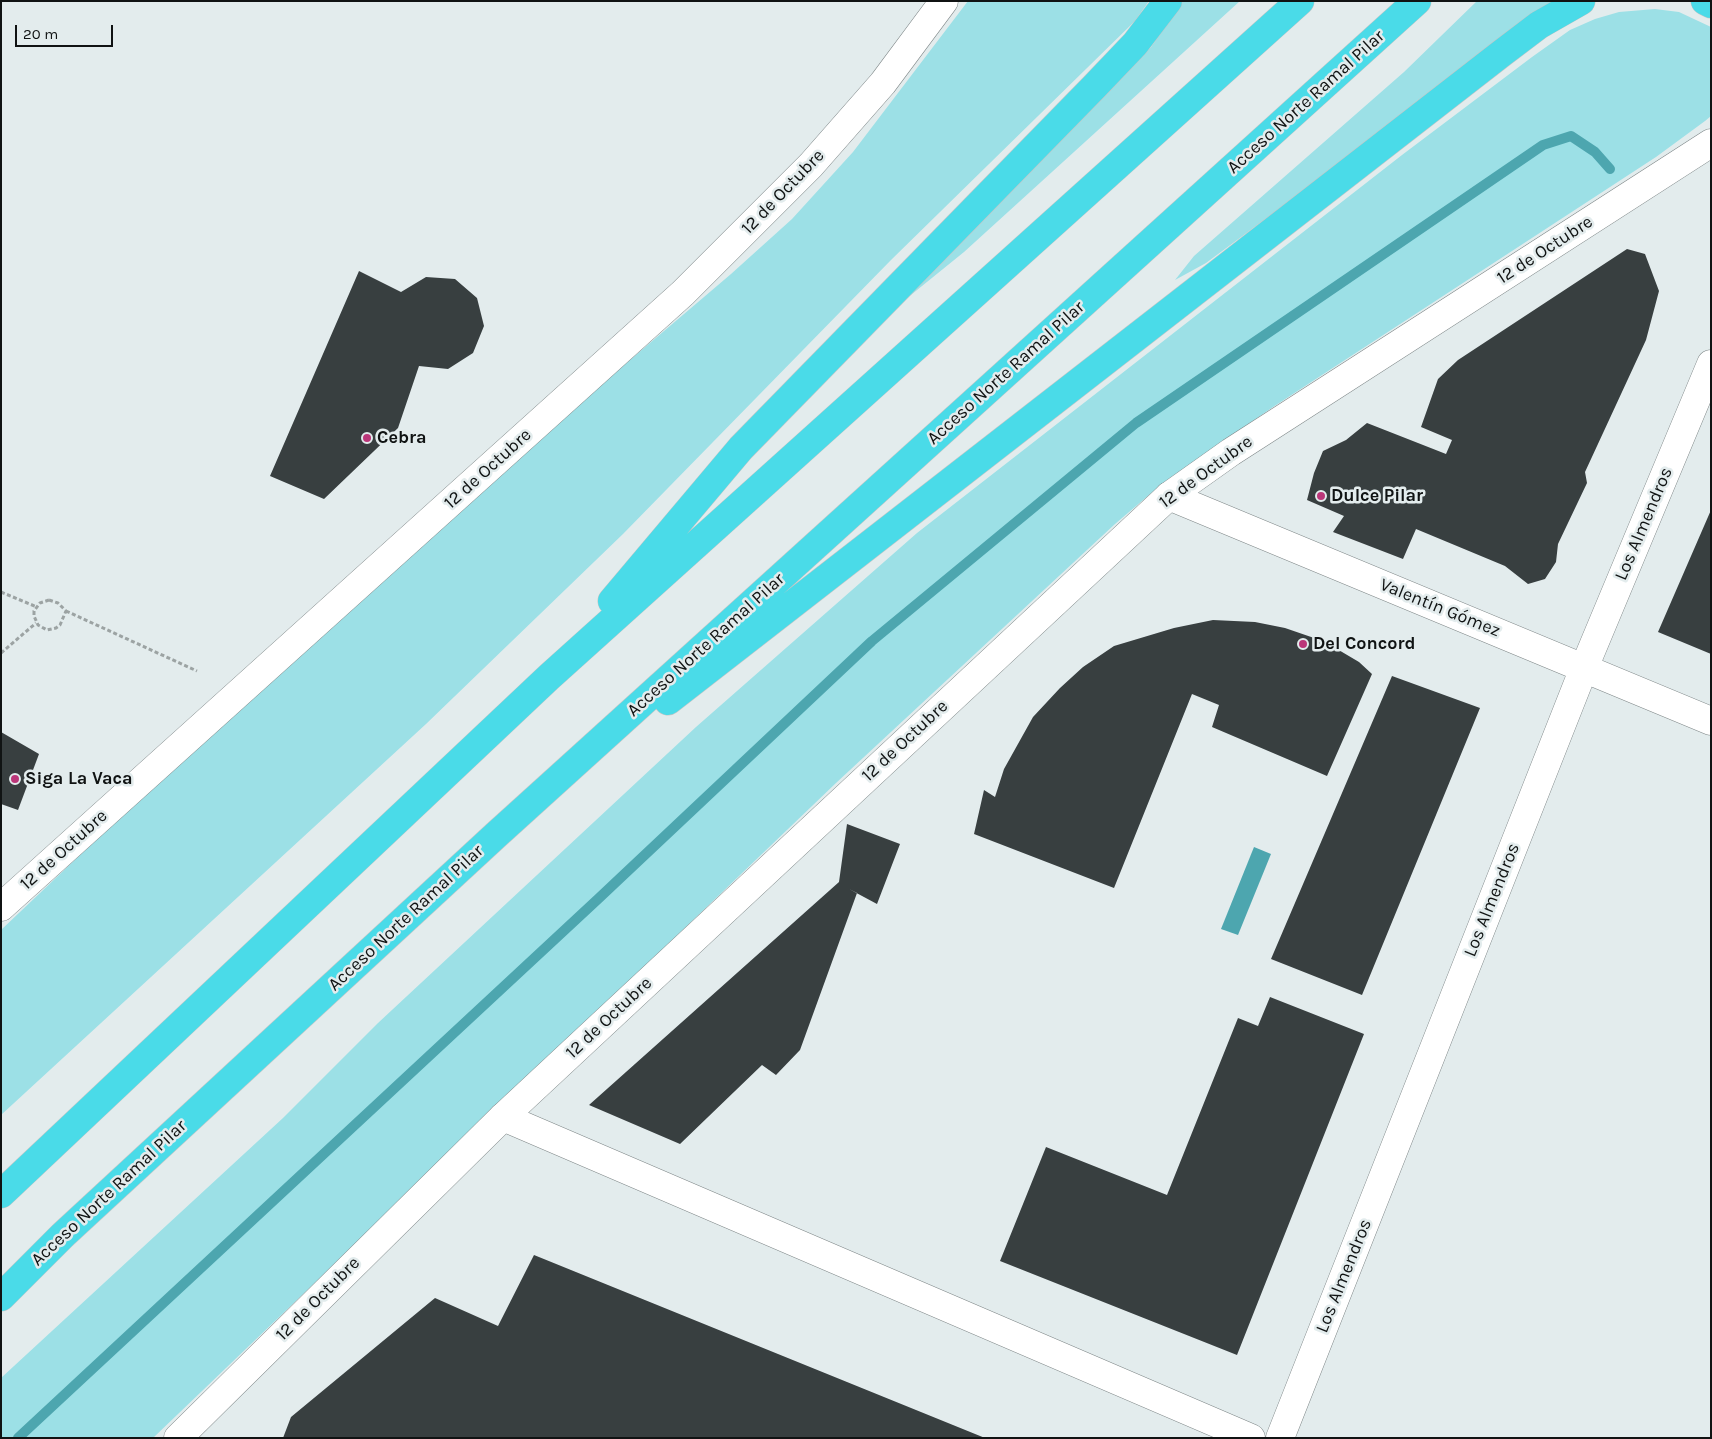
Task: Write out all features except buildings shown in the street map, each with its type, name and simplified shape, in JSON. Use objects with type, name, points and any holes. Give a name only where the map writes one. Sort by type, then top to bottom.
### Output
[{"type":"highway","points":[[549,677],[741,448],[1094,87],[1135,44],[1168,1]]},
{"type":"highway","points":[[1,1194],[549,677],[1300,1]]},
{"type":"highway","name":"Acceso Norte Ramal Pilar","points":[[1,1296],[63,1235],[496,835],[1417,1]]},
{"type":"highway","points":[[496,835],[1502,53],[1539,25],[1581,1]]},
{"type":"highway","points":[[1705,1],[1711,4]]},
{"type":"highway","points":[[1,1315],[63,1235]]},
{"type":"street","name":"12 de Octubre","points":[[1,907],[683,294],[811,165],[883,83],[944,1]]},
{"type":"street","name":"12 de Octubre","points":[[178,1438],[503,1117],[1169,496],[1239,446],[1711,144]]},
{"type":"street","name":"Los Almendros","points":[[1280,1438],[1584,668],[1711,364]]},
{"type":"street","name":"Valentín Gómez","points":[[1169,496],[1711,721]]},
{"type":"street","points":[[503,1117],[1251,1438]]},
{"type":"path","points":[[1,592],[37,606]]},
{"type":"path","points":[[66,611],[63,620],[56,628],[47,630],[36,623],[34,616],[40,603],[49,600],[58,603],[66,611],[197,671]]},
{"type":"path","points":[[1,653],[36,623]]},
{"type":"shaded area","points":[[968,1],[1149,1],[1135,21],[891,260],[623,534],[426,724],[1,1115],[1,930],[309,645],[563,417],[731,274],[792,219],[853,152]]},
{"type":"shaded area","points":[[1183,1],[1240,1],[964,252],[880,320],[1151,47]]},
{"type":"shaded area","points":[[1477,1],[1557,1],[1206,263],[1175,280],[1194,256],[1404,72]]},
{"type":"shaded area","points":[[1655,9],[1679,12],[1711,27],[1711,116],[1656,157],[1273,407],[1163,483],[1115,524],[836,783],[153,1438],[1,1438],[1,1378],[283,1118],[378,1023],[696,727],[917,533],[1402,155],[1570,30],[1595,19],[1619,12]]},
{"type":"shaded area","points":[[1254,847],[1271,854],[1238,935],[1221,929]]},
{"type":"waterway","points":[[18,1438],[598,899],[872,641],[1136,423],[1543,145],[1571,136],[1595,152],[1610,169]]},
{"type":"place","name":"Cebra","points":[[367,438]]},
{"type":"place","name":"Dulce Pilar","points":[[1321,496]]},
{"type":"place","name":"Del Concord","points":[[1303,644]]},
{"type":"place","name":"Siga La Vaca","points":[[15,779]]}]
